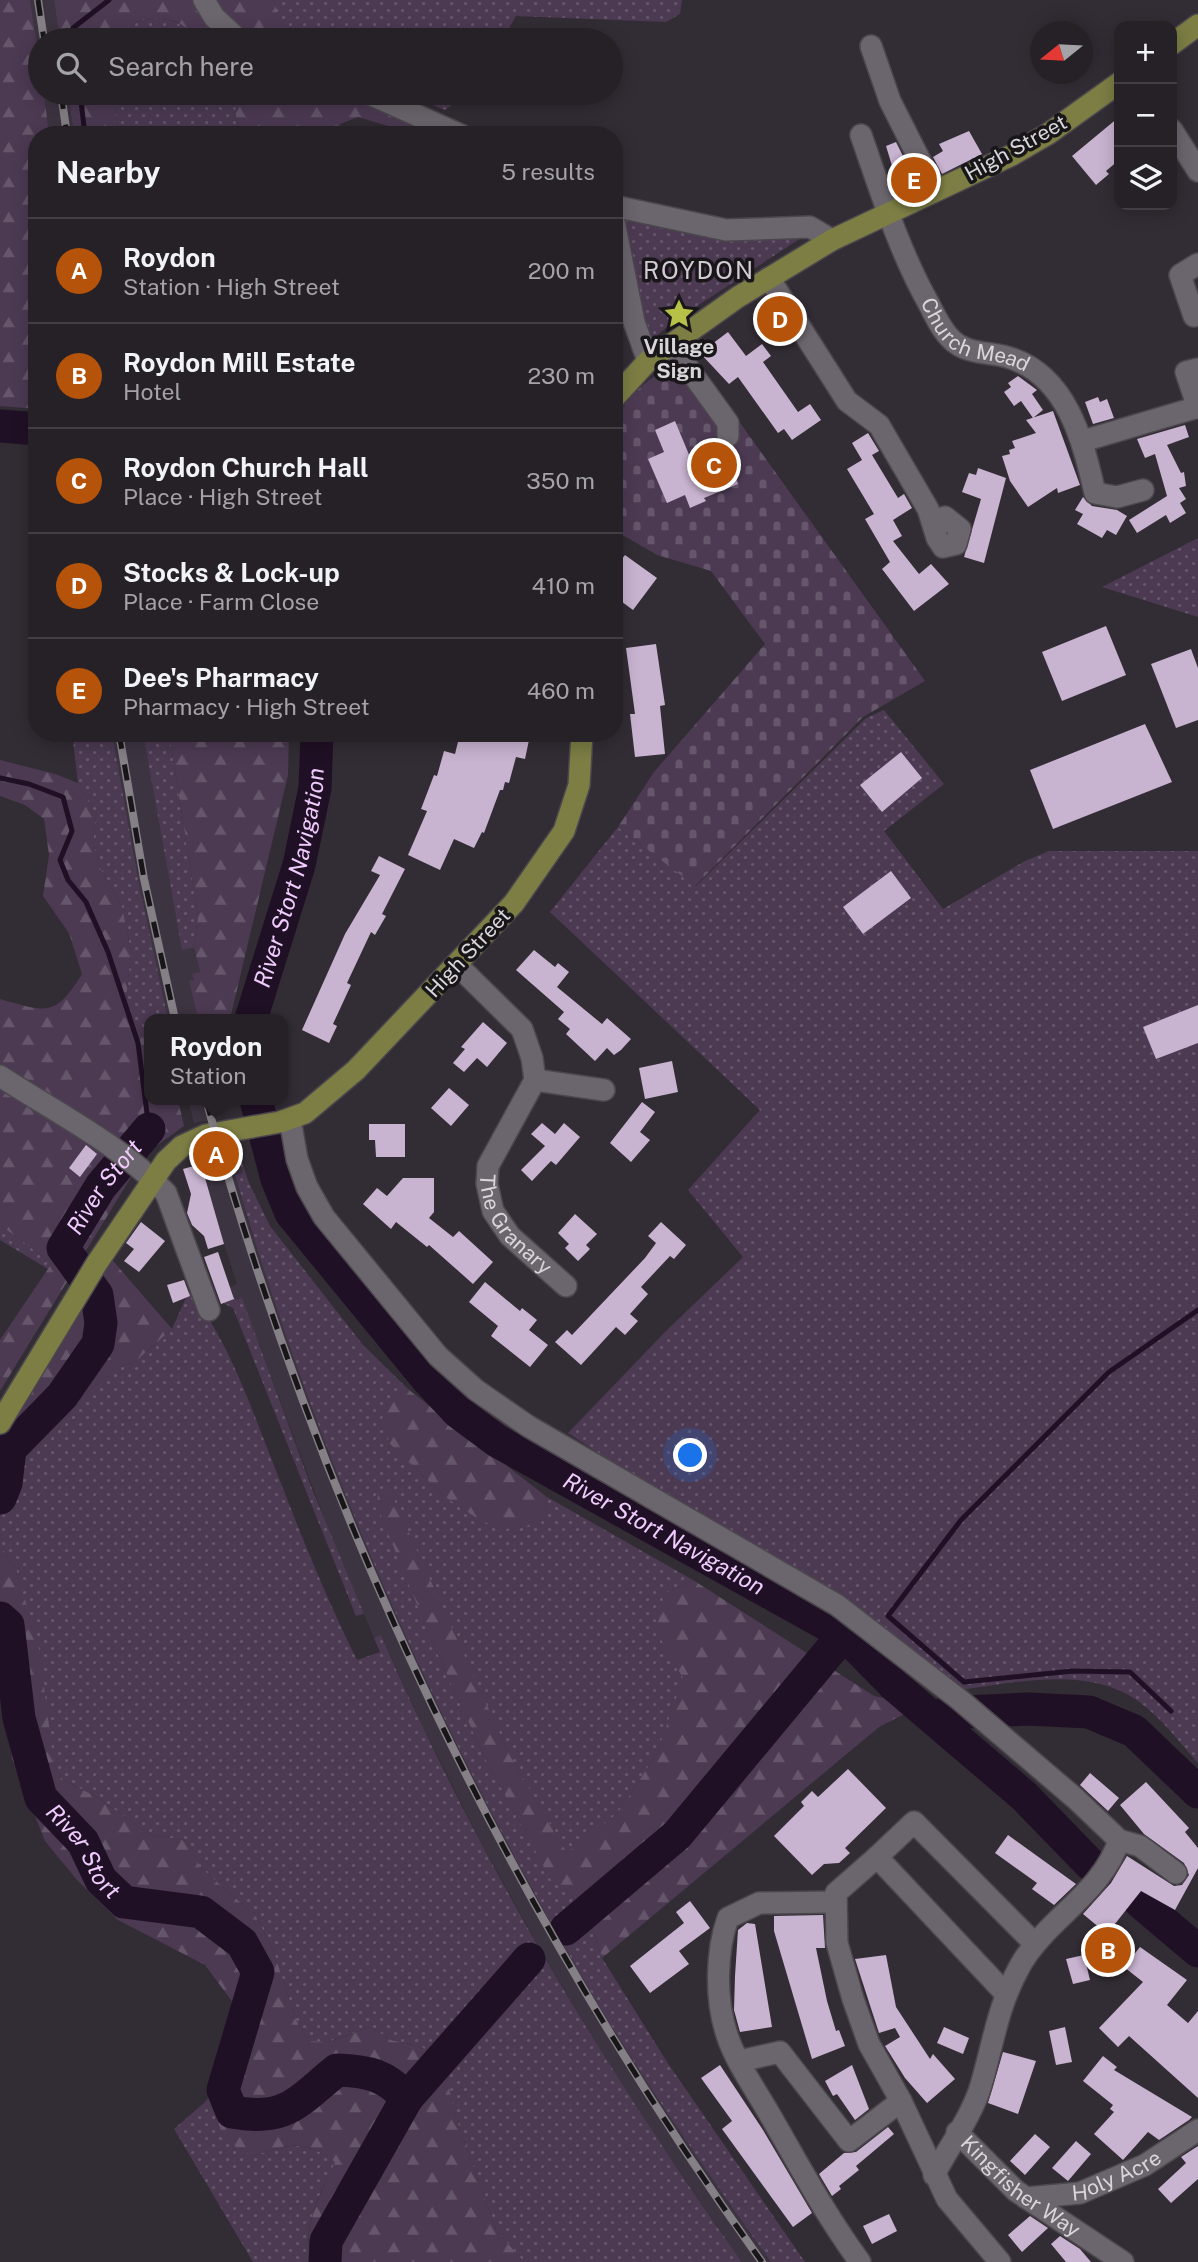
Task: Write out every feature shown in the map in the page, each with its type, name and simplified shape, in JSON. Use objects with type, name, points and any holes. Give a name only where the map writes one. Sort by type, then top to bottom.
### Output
[{"type":"main road","points":[[1177,40],[1198,25]]},
{"type":"main road","name":"High Street","points":[[623,388],[649,361],[671,344],[769,278],[832,240],[1012,155],[1048,134],[1118,84]]},
{"type":"main road","name":"High Street","points":[[285,1120],[305,1113],[335,1089],[514,903],[564,831],[579,785],[581,742]]},
{"type":"main road","points":[[0,1423],[152,1179],[182,1146],[206,1135],[285,1120]]},
{"type":"street","points":[[204,0],[214,17],[226,28]]},
{"type":"street","points":[[871,46],[890,101],[935,190]]},
{"type":"street","points":[[394,105],[441,126]]},
{"type":"street","name":"Church Mead","points":[[861,135],[911,273],[952,341],[975,351],[1028,363],[1065,403],[1083,441],[1095,494],[1117,497],[1143,490]]},
{"type":"street","points":[[1177,138],[1198,172]]},
{"type":"street","points":[[623,207],[726,230],[810,227],[832,240]]},
{"type":"street","points":[[623,264],[637,332],[649,361]]},
{"type":"street","points":[[1194,316],[1180,275],[1198,264]]},
{"type":"street","points":[[769,278],[847,401],[879,425],[930,515]]},
{"type":"street","points":[[671,344],[728,423],[728,436]]},
{"type":"street","points":[[1083,441],[1198,408],[1186,373],[1198,369]]},
{"type":"street","points":[[457,965],[522,1029],[532,1058],[535,1080],[604,1090]]},
{"type":"street","points":[[0,1076],[126,1159],[166,1194],[209,1310]]},
{"type":"street","name":"The Granary","points":[[535,1080],[495,1148],[488,1166],[487,1184],[493,1211],[510,1236],[566,1286]]},
{"type":"street","points":[[285,1120],[304,1178],[324,1217],[438,1356],[475,1390],[528,1426],[837,1605],[883,1637],[960,1700],[1076,1798],[1119,1840],[1140,1846],[1176,1873]]},
{"type":"street","points":[[1000,2262],[947,2199],[901,2101],[869,2044],[836,1943],[836,1893],[914,1822],[1035,1944]]},
{"type":"street","points":[[934,2175],[981,2088],[994,2025],[1006,1994],[1035,1944],[1112,1862],[1119,1840]]},
{"type":"street","points":[[877,1857],[1006,1994]]},
{"type":"street","points":[[836,1902],[759,1903],[729,1918],[720,1939],[720,1998],[727,2035],[740,2061],[838,2233],[860,2262]]},
{"type":"street","points":[[740,2061],[780,2052],[849,2141],[901,2101]]},
{"type":"street","name":"Holy Acre","points":[[1026,2198],[1080,2193],[1146,2165],[1198,2130]]},
{"type":"street","name":"Kingfisher Way","points":[[957,2132],[1026,2198],[1123,2262]]},
{"type":"shaded area","points":[[30,0],[54,0],[58,28],[34,28]]},
{"type":"shaded area","points":[[45,105],[70,105],[73,126],[48,126]]},
{"type":"shaded area","points":[[114,742],[145,742],[182,949],[194,947],[200,973],[193,974],[194,980],[189,982],[197,1014],[167,1014],[138,879]]},
{"type":"shaded area","points":[[189,1105],[217,1105],[220,1118],[194,1123]]},
{"type":"shaded area","points":[[235,1142],[243,1173],[235,1176],[248,1221],[304,1380],[369,1547],[445,1715],[516,1858],[583,1978],[683,2136],[771,2262],[742,2262],[631,2101],[544,1956],[482,1844],[423,1727],[381,1635],[374,1638],[329,1531],[242,1299],[235,1301],[230,1287],[237,1284],[200,1171],[206,1169],[202,1152]]},
{"type":"green space","points":[[0,0],[30,0],[34,28],[28,28],[28,105],[45,105],[48,126],[28,126],[28,408],[0,406]]},
{"type":"green space","points":[[54,0],[274,0],[281,28],[186,28],[175,21],[155,18],[136,22],[133,28],[58,28]]},
{"type":"green space","points":[[274,0],[682,0],[680,14],[666,22],[516,16],[509,28],[279,26]]},
{"type":"green space","points":[[155,18],[174,21],[186,28],[133,28],[136,22]]},
{"type":"green space","points":[[70,105],[115,105],[118,126],[73,126]]},
{"type":"green space","points":[[115,105],[236,105],[237,126],[118,126]]},
{"type":"green space","points":[[236,105],[398,105],[436,120],[427,126],[388,126],[358,117],[340,126],[237,126]]},
{"type":"green space","points":[[433,105],[452,105],[445,110]]},
{"type":"green space","points":[[623,217],[705,236],[741,240],[800,235],[801,238],[671,323],[650,342],[646,341]]},
{"type":"green space","points":[[690,353],[925,681],[863,717],[695,886],[618,827],[654,772],[765,644],[711,571],[657,555],[623,535],[623,407],[649,380]]},
{"type":"green space","points":[[1198,538],[1198,617],[1102,587]]},
{"type":"green space","points":[[884,710],[944,784],[884,831],[943,909],[1025,861],[1049,851],[1198,851],[1198,1763],[1147,1708],[1118,1690],[1097,1683],[1052,1679],[961,1690],[568,1433],[666,1331],[743,1257],[688,1190],[760,1110],[550,912],[618,827],[696,886],[866,718]]},
{"type":"green space","points":[[73,742],[114,742],[138,879],[167,1014],[144,1014],[144,1040],[126,1002],[131,951],[122,907],[99,866],[93,841],[96,816],[78,783]]},
{"type":"green space","points":[[145,742],[170,742],[198,916],[194,947],[182,950]]},
{"type":"green space","points":[[170,742],[289,742],[288,775],[231,1014],[197,1014],[189,981],[194,980],[192,974],[200,972],[194,947],[198,916]]},
{"type":"green space","points":[[0,760],[55,774],[78,783],[96,816],[93,841],[99,866],[122,907],[131,951],[126,1002],[144,1040],[144,1105],[179,1105],[184,1126],[152,1149],[133,1174],[0,1391],[0,1340],[52,1263],[0,1225],[0,999],[28,1007],[48,1008],[64,998],[82,974],[69,933],[43,896],[49,855],[44,819],[25,805],[0,796]]},
{"type":"green space","points":[[235,1142],[249,1183],[270,1226],[363,1345],[409,1390],[392,1399],[390,1444],[444,1496],[540,1526],[547,1497],[693,1580],[664,1594],[684,1678],[657,1753],[618,1813],[567,1854],[509,1754],[468,1665],[378,1506],[433,1644],[486,1760],[551,1879],[571,1894],[593,1930],[602,1958],[669,2065],[805,2262],[771,2262],[697,2157],[626,2050],[582,1977],[528,1882],[478,1785],[429,1687],[384,1587],[303,1383],[235,1175],[243,1173]]},
{"type":"green space","points":[[0,1225],[52,1263],[48,1269],[0,1240]]},
{"type":"green space","points":[[107,1254],[172,1329],[136,1361],[112,1370],[44,1433],[23,1457],[0,1513],[0,1438]]},
{"type":"green space","points":[[189,1291],[227,1352],[313,1563],[357,1660],[380,1652],[374,1638],[381,1635],[458,1799],[545,1958],[640,2112],[742,2262],[524,2262],[496,2230],[455,2115],[443,2066],[422,2047],[391,2040],[370,2027],[328,2042],[308,2041],[296,2020],[273,1950],[255,1915],[200,1867],[188,1841],[148,1834],[97,1797],[63,1780],[54,1765],[17,1572],[0,1545],[0,1513],[23,1457],[44,1433],[112,1370],[136,1361],[172,1329]]},
{"type":"green space","points":[[232,1294],[235,1300],[242,1298],[312,1489],[364,1614],[356,1616],[233,1308],[223,1303],[221,1298]]},
{"type":"green space","points":[[409,1390],[547,1497],[540,1526],[505,1529],[481,1521],[444,1496],[390,1444],[381,1421],[392,1398]]},
{"type":"green space","points":[[391,1493],[509,1754],[567,1853],[618,1813],[657,1753],[683,1678],[656,1631],[664,1594],[693,1580],[874,1696],[920,1706],[879,1727],[602,1958],[593,1930],[571,1894],[551,1880],[486,1760],[433,1644],[377,1506],[378,1494]]},
{"type":"green space","points":[[0,1545],[17,1572],[39,1648],[54,1765],[63,1780],[97,1797],[148,1834],[188,1841],[200,1867],[255,1915],[273,1950],[296,2020],[308,2041],[329,2042],[370,2027],[391,2040],[422,2047],[444,2066],[455,2115],[496,2230],[524,2262],[312,2262],[309,2249],[311,2223],[335,2162],[304,2146],[286,2146],[253,2156],[229,2142],[221,2131],[218,2116],[222,2080],[240,2012],[205,1965],[118,1920],[77,1880],[45,1841],[12,1758],[0,1688]]},
{"type":"green space","points":[[225,2076],[218,2099],[253,2156],[296,2146],[314,2150],[336,2162],[310,2224],[309,2249],[312,2262],[253,2262],[174,2129],[205,2102]]},
{"type":"building","points":[[1114,121],[1114,164],[1106,171],[1109,174],[1096,185],[1072,156]]},
{"type":"building","points":[[969,131],[982,154],[942,174],[933,157],[943,151],[939,144]]},
{"type":"building","points":[[896,142],[917,184],[900,192],[886,146]]},
{"type":"building","points":[[728,332],[746,356],[762,344],[771,356],[763,362],[798,412],[810,404],[821,420],[792,440],[784,429],[778,433],[738,377],[729,384],[700,353]]},
{"type":"building","points":[[1018,376],[1037,390],[1032,394],[1043,410],[1033,418],[1021,401],[1014,406],[1004,392],[1011,387],[1008,383]]},
{"type":"building","points":[[1098,397],[1100,402],[1107,399],[1114,418],[1093,424],[1085,402]]},
{"type":"building","points":[[1053,411],[1080,485],[1058,493],[1057,488],[1028,507],[1010,481],[1002,456],[1010,454],[1009,450],[1015,448],[1012,441],[1036,433],[1026,420]]},
{"type":"building","points":[[675,421],[690,457],[719,445],[738,484],[704,498],[706,501],[690,508],[685,495],[667,503],[648,459],[664,452],[655,430]]},
{"type":"building","points":[[1185,425],[1189,437],[1167,445],[1181,473],[1184,472],[1186,486],[1179,488],[1186,499],[1180,503],[1186,513],[1170,523],[1166,515],[1137,533],[1129,520],[1167,496],[1155,454],[1145,458],[1137,439]]},
{"type":"building","points":[[868,433],[879,451],[872,455],[898,498],[904,494],[912,508],[893,520],[902,536],[893,541],[919,574],[931,564],[949,584],[914,611],[882,569],[890,562],[865,519],[874,514],[847,469],[862,460],[852,443]]},
{"type":"building","points":[[978,468],[1006,478],[984,563],[964,557],[981,499],[962,492],[969,473],[976,475]]},
{"type":"building","points":[[1083,497],[1092,506],[1117,510],[1127,516],[1116,535],[1107,530],[1102,538],[1077,524],[1083,514],[1075,510]]},
{"type":"building","points":[[625,555],[657,578],[633,610],[623,603]]},
{"type":"building","points":[[1106,626],[1126,675],[1062,701],[1042,652]]},
{"type":"building","points":[[656,644],[665,705],[660,706],[665,754],[635,757],[630,714],[635,714],[626,648]]},
{"type":"building","points":[[1191,649],[1198,668],[1198,720],[1176,728],[1151,664]]},
{"type":"building","points":[[1145,724],[1172,782],[1053,829],[1030,770]]},
{"type":"building","points":[[458,742],[529,742],[525,759],[516,757],[509,783],[505,782],[503,790],[500,790],[484,833],[482,832],[474,848],[454,839],[440,870],[408,855],[427,811],[421,809],[434,775],[437,776],[444,751],[455,754]]},
{"type":"building","points":[[901,752],[922,778],[882,812],[860,785]]},
{"type":"building","points":[[379,856],[405,869],[382,914],[386,916],[375,935],[371,932],[347,983],[351,985],[333,1024],[337,1026],[329,1043],[302,1030],[345,934],[380,875],[371,871]]},
{"type":"building","points":[[891,871],[911,898],[863,934],[843,907]]},
{"type":"building","points":[[534,950],[555,967],[558,963],[569,972],[557,987],[602,1024],[607,1018],[631,1039],[621,1050],[614,1055],[607,1048],[595,1061],[566,1034],[570,1029],[558,1019],[564,1012],[516,970]]},
{"type":"building","points":[[1198,1005],[1198,1043],[1156,1059],[1143,1027]]},
{"type":"building","points":[[483,1022],[507,1043],[487,1067],[477,1058],[464,1072],[453,1063],[465,1049],[461,1047]]},
{"type":"building","points":[[672,1061],[678,1092],[645,1099],[639,1068]]},
{"type":"building","points":[[449,1088],[469,1105],[451,1126],[431,1108]]},
{"type":"building","points":[[642,1102],[655,1112],[640,1132],[650,1140],[631,1162],[610,1143]]},
{"type":"building","points":[[542,1123],[555,1134],[564,1123],[580,1137],[556,1165],[551,1161],[532,1181],[521,1170],[545,1146],[531,1134]]},
{"type":"building","points":[[369,1124],[405,1124],[405,1157],[376,1157],[375,1140],[369,1140]]},
{"type":"building","points":[[86,1145],[97,1154],[80,1177],[69,1168]]},
{"type":"building","points":[[201,1164],[224,1244],[208,1249],[204,1236],[192,1225],[187,1213],[191,1194],[183,1169]]},
{"type":"building","points":[[403,1178],[434,1178],[434,1212],[429,1218],[453,1237],[459,1231],[493,1262],[473,1284],[429,1245],[427,1247],[396,1222],[391,1229],[363,1204],[377,1188],[387,1196]]},
{"type":"building","points":[[575,1214],[597,1234],[586,1245],[590,1249],[578,1261],[565,1248],[569,1244],[558,1233]]},
{"type":"building","points":[[141,1222],[165,1241],[139,1272],[124,1261],[134,1249],[126,1243]]},
{"type":"building","points":[[661,1222],[686,1245],[674,1259],[670,1256],[641,1287],[648,1294],[630,1314],[638,1321],[625,1335],[616,1327],[581,1365],[555,1342],[567,1330],[572,1335],[645,1258],[656,1243],[648,1236]]},
{"type":"building","points":[[218,1252],[234,1299],[221,1304],[204,1257]]},
{"type":"building","points":[[184,1280],[190,1296],[173,1303],[167,1285]]},
{"type":"building","points":[[485,1282],[520,1311],[522,1308],[537,1320],[529,1330],[548,1345],[530,1367],[491,1336],[498,1326],[469,1302]]},
{"type":"building","points":[[848,1769],[886,1808],[845,1848],[850,1853],[839,1863],[824,1864],[812,1875],[774,1836],[804,1806],[801,1802],[812,1791],[818,1797]]},
{"type":"building","points":[[1090,1773],[1119,1798],[1108,1811],[1080,1785]]},
{"type":"building","points":[[1146,1782],[1189,1828],[1185,1832],[1198,1848],[1198,1868],[1175,1910],[1141,1891],[1107,1934],[1083,1914],[1111,1883],[1127,1856],[1174,1886],[1182,1885],[1189,1875],[1184,1863],[1144,1834],[1120,1805]]},
{"type":"building","points":[[1008,1835],[1076,1884],[1054,1905],[1032,1889],[1037,1883],[995,1853]]},
{"type":"building","points":[[690,1901],[710,1928],[679,1951],[689,1964],[650,1993],[630,1966],[684,1923],[676,1912]]},
{"type":"building","points":[[823,1915],[825,1948],[816,1948],[827,2001],[836,2031],[839,2030],[845,2046],[812,2059],[774,1931],[774,1916]]},
{"type":"building","points":[[747,1923],[755,1924],[772,2027],[740,2032],[734,2010],[735,1976],[738,1930]]},
{"type":"building","points":[[1140,1947],[1187,1980],[1167,2005],[1188,2023],[1198,2011],[1198,2098],[1129,2036],[1118,2047],[1099,2028],[1143,1982],[1124,1967]]},
{"type":"building","points":[[886,1955],[896,2007],[930,2059],[933,2054],[955,2079],[927,2103],[905,2078],[885,2046],[900,2037],[895,2028],[879,2033],[855,1959]]},
{"type":"building","points":[[1084,1955],[1090,1980],[1073,1984],[1066,1959]]},
{"type":"building","points":[[944,2027],[969,2038],[963,2054],[937,2043]]},
{"type":"building","points":[[1065,2027],[1072,2062],[1056,2065],[1049,2031]]},
{"type":"building","points":[[1003,2052],[1036,2061],[1018,2114],[988,2103]]},
{"type":"building","points":[[1103,2056],[1117,2067],[1114,2070],[1192,2117],[1159,2140],[1148,2132],[1123,2160],[1094,2134],[1114,2112],[1110,2109],[1113,2105],[1083,2081]]},
{"type":"building","points":[[720,2065],[763,2130],[812,2213],[793,2227],[722,2129],[732,2121],[701,2078]]},
{"type":"building","points":[[852,2065],[869,2109],[855,2120],[837,2094],[833,2096],[825,2081]]},
{"type":"building","points":[[888,2127],[894,2134],[856,2166],[859,2170],[839,2186],[841,2189],[832,2196],[819,2174],[844,2153],[856,2152]]},
{"type":"building","points":[[1035,2134],[1050,2147],[1025,2175],[1010,2161]]},
{"type":"building","points":[[1076,2141],[1091,2154],[1068,2181],[1052,2168]]},
{"type":"building","points":[[1198,2146],[1198,2179],[1171,2203],[1158,2189],[1186,2163],[1181,2157]]},
{"type":"building","points":[[889,2214],[897,2231],[872,2244],[863,2226]]},
{"type":"building","points":[[1030,2216],[1048,2228],[1022,2252],[1008,2235]]},
{"type":"building","points":[[1060,2236],[1080,2249],[1091,2262],[1066,2262],[1051,2244]]},
{"type":"waterway","points":[[73,28],[109,0]]},
{"type":"waterway","points":[[81,105],[84,126]]},
{"type":"waterway","name":"River Stort Navigation","points":[[0,426],[28,428]]},
{"type":"waterway","name":"River Stort Navigation","points":[[253,1014],[299,865],[315,788],[317,742]]},
{"type":"waterway","points":[[0,778],[29,784],[63,797],[72,831],[60,860],[68,880],[86,902],[108,952],[138,1043],[144,1090]]},
{"type":"waterway","points":[[146,1105],[149,1129]]},
{"type":"waterway","name":"River Stort Navigation","points":[[257,1105],[277,1179],[291,1213],[428,1380],[458,1412],[497,1441],[844,1634],[895,1686],[1024,1796],[1090,1864]]},
{"type":"waterway","name":"River Stort","points":[[0,1498],[6,1483],[10,1449],[62,1396],[98,1344],[101,1323],[97,1295],[63,1248],[101,1186],[149,1129]]},
{"type":"waterway","points":[[1171,1711],[1130,1672],[1073,1671],[964,1682],[888,1616],[961,1520],[1109,1372],[1198,1310]]},
{"type":"waterway","name":"River Stort","points":[[0,1618],[8,1625],[19,1718],[41,1798],[83,1842],[101,1880],[124,1902],[201,1912],[242,1943],[258,1972],[223,2090],[232,2112],[279,2112],[301,2100],[337,2070],[384,2079],[407,2098],[326,2241],[325,2262]]},
{"type":"waterway","points":[[566,1929],[677,1835],[844,1634]]},
{"type":"waterway","name":"River Stort Navigation","points":[[946,1713],[1028,1709],[1089,1712],[1134,1731],[1198,1792]]},
{"type":"waterway","points":[[1140,1902],[1198,1951]]},
{"type":"waterway","points":[[407,2098],[529,1959]]},
{"type":"railway","points":[[38,0],[42,28]]},
{"type":"railway","points":[[63,105],[66,126]]},
{"type":"railway","points":[[121,742],[144,879],[174,1014]]},
{"type":"railway","points":[[208,1105],[253,1256],[306,1408],[366,1559],[432,1706],[505,1850],[585,1991],[670,2128],[762,2262]]},
{"type":"place","name":"Dee's Pharmacy","points":[[914,180]]},
{"type":"place","name":"Village Sign","points":[[679,314]]},
{"type":"place","name":"Stocks & Lock-up","points":[[780,319]]},
{"type":"place","name":"Roydon Church Hall","points":[[714,465]]},
{"type":"place","name":"Roydon","points":[[216,1154]]},
{"type":"place","name":"Roydon Mill Estate","points":[[1108,1950]]},
{"type":"district","name":"ROYDON","points":[[699,271]]}]
